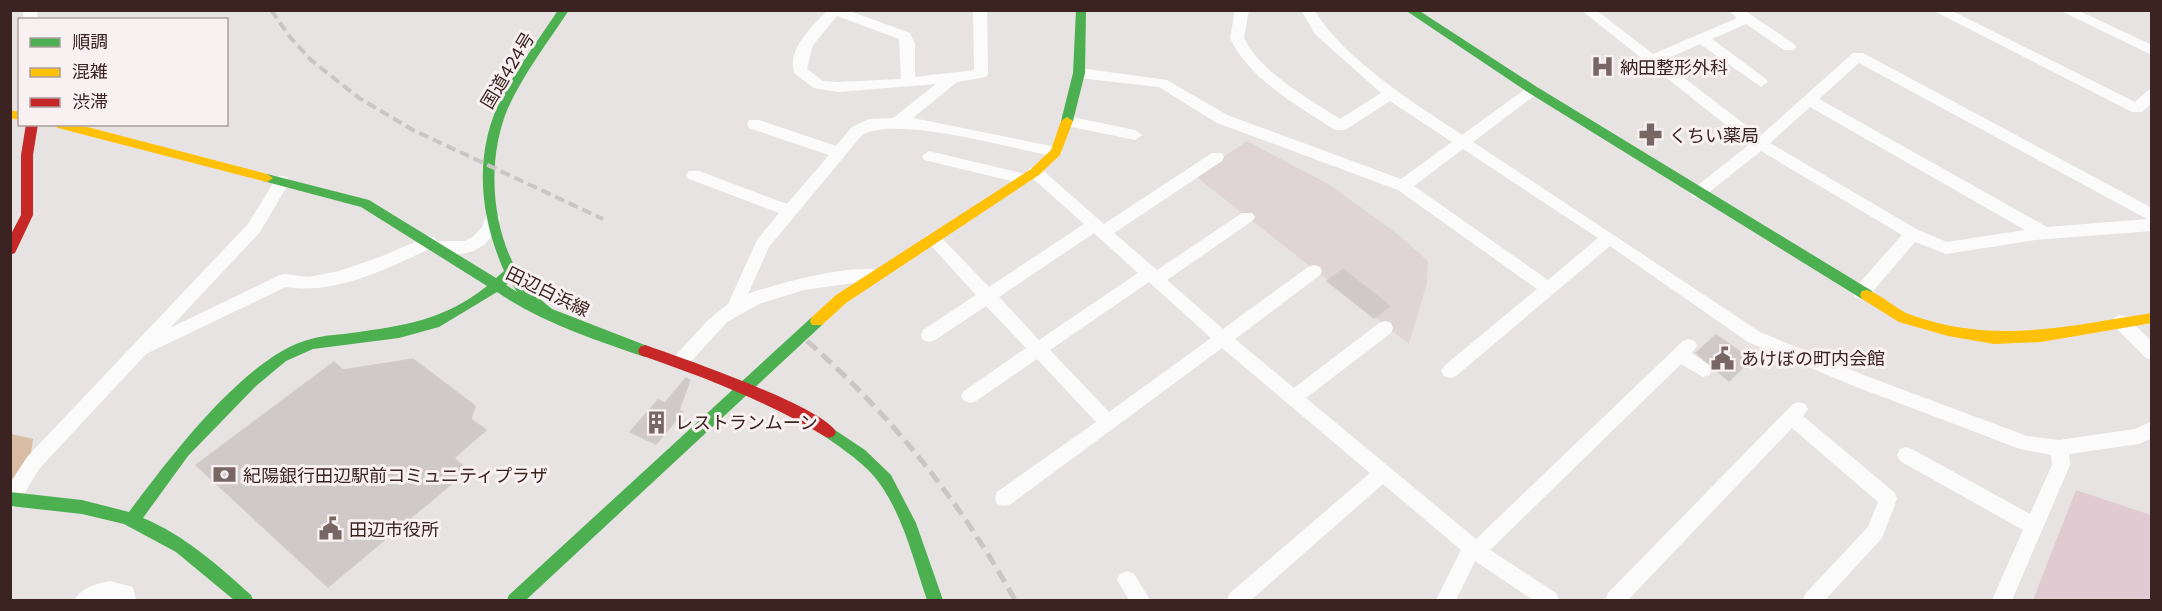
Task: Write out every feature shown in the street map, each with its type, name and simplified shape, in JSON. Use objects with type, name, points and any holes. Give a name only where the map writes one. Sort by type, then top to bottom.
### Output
[{"type":"main road","name":"国道424号","points":[[549,314],[523,291],[512,273],[493,215],[489,180],[496,124],[564,10]]},
{"type":"main road","points":[[515,600],[841,299],[1030,176],[1056,152],[1067,122],[1079,73],[1081,10]]},
{"type":"main road","points":[[1410,10],[1698,193],[1904,318],[1941,331],[1983,338],[2025,338],[2151,318]]},
{"type":"main road","points":[[10,250],[27,215],[27,155],[32,126]]},
{"type":"main road","name":"田辺白浜線","points":[[66,126],[365,204],[433,244],[520,301],[616,340],[681,361],[791,408],[843,441],[885,479],[912,533],[935,600]]},
{"type":"main road","points":[[126,518],[183,451],[251,382],[281,357],[311,344],[399,332],[431,324],[453,314],[512,273]]},
{"type":"main road","points":[[10,499],[91,509],[126,518],[168,538],[196,556],[238,598]]},
{"type":"street","points":[[908,82],[908,44],[905,36],[835,11],[824,20],[803,48],[799,58],[800,71],[819,85],[838,87],[908,82],[981,74],[980,10]]},
{"type":"street","points":[[1242,10],[1237,37],[1240,45],[1255,64],[1292,94],[1340,126],[1390,94]]},
{"type":"street","points":[[1307,10],[1320,31],[1390,94],[1609,238],[1754,337],[1860,381],[2026,444],[2059,448],[2139,436],[2151,428]]},
{"type":"street","points":[[1587,10],[1760,144],[1912,234],[1946,249],[2044,233],[2151,225]]},
{"type":"street","points":[[1734,10],[1789,47]]},
{"type":"street","points":[[1938,10],[2137,109],[2151,94]]},
{"type":"street","points":[[2065,10],[2151,51]]},
{"type":"street","points":[[1651,60],[1747,19]]},
{"type":"street","points":[[1702,39],[1761,82]]},
{"type":"street","points":[[1698,193],[1760,144],[1858,56],[2151,215]]},
{"type":"street","points":[[1079,73],[1162,83],[1222,119],[1403,186],[1549,289]]},
{"type":"street","points":[[897,123],[955,77]]},
{"type":"street","points":[[1403,186],[1533,90]]},
{"type":"street","points":[[1809,100],[2044,233]]},
{"type":"street","points":[[1067,122],[1135,135]]},
{"type":"street","points":[[735,307],[763,244],[857,131],[869,124],[914,123],[1056,152]]},
{"type":"street","points":[[754,124],[839,153]]},
{"type":"street","points":[[928,156],[1030,176],[1099,229],[1222,338],[1474,549],[1550,600]]},
{"type":"street","points":[[929,335],[988,296],[1217,157]]},
{"type":"street","points":[[694,175],[789,211]]},
{"type":"street","points":[[10,499],[33,463],[254,228],[282,181]]},
{"type":"street","points":[[137,353],[284,280],[306,284],[388,262],[433,244],[454,249],[475,244],[491,230],[493,215]]},
{"type":"street","points":[[970,396],[1038,349],[1247,217]]},
{"type":"street","points":[[1861,293],[1912,234]]},
{"type":"street","points":[[1450,371],[1609,238]]},
{"type":"street","points":[[933,239],[1108,423]]},
{"type":"street","points":[[1004,498],[1314,271]]},
{"type":"street","points":[[681,361],[735,307],[781,289],[824,279],[875,275]]},
{"type":"street","points":[[2121,322],[2151,353]]},
{"type":"street","points":[[1294,398],[1385,328]]},
{"type":"street","points":[[1446,600],[1474,549],[1685,350],[1702,370]]},
{"type":"street","points":[[1615,600],[1796,413],[1888,499],[1875,532],[1814,600]]},
{"type":"street","points":[[2002,600],[2061,465],[2059,448]]},
{"type":"street","points":[[1906,455],[2034,526]]},
{"type":"street","points":[[1237,600],[1383,473]]},
{"type":"street","points":[[1127,580],[1140,600]]},
{"type":"street","points":[[85,600],[99,592],[111,589],[120,590],[126,594],[126,600]]},
{"type":"shaded area","points":[[1247,141],[1332,186],[1401,237],[1428,261],[1427,283],[1409,344],[1195,176]]},
{"type":"shaded area","points":[[11,434],[33,439],[31,453],[11,484]]},
{"type":"shaded area","points":[[2076,490],[2151,515],[2151,600],[2033,600]]},
{"type":"building","points":[[1343,269],[1390,306],[1374,318],[1327,281]]},
{"type":"building","name":"あけぼの町内会館","points":[[1716,335],[1751,359],[1729,381],[1696,353]]},
{"type":"building","name":"田辺市役所","points":[[413,359],[475,406],[471,419],[486,430],[454,458],[468,470],[328,587],[196,465],[334,362],[343,370]]},
{"type":"building","name":"レストランムーン","points":[[686,378],[690,380],[679,410],[683,412],[656,444],[630,432],[658,400],[665,403]]},
{"type":"railway","points":[[271,10],[290,37],[311,60],[359,98],[413,130],[603,219]]},
{"type":"railway","points":[[807,341],[868,399],[922,461],[971,528],[1015,600]]},
{"type":"traffic: fast","points":[[549,314],[531,299],[511,272],[491,210],[489,166],[496,125],[509,95],[564,10]]},
{"type":"traffic: fast","points":[[1067,121],[1079,73],[1081,10]]},
{"type":"traffic: fast","points":[[1410,10],[1533,90],[1867,295]]},
{"type":"traffic: fast","points":[[267,178],[365,203],[438,247],[520,301],[600,335],[645,351]]},
{"type":"traffic: fast","points":[[132,520],[183,451],[251,382],[281,357],[311,344],[399,332],[439,322],[487,293],[511,273]]},
{"type":"traffic: fast","points":[[515,600],[817,321]]},
{"type":"traffic: fast","points":[[829,432],[860,454],[886,480],[908,523],[935,600]]},
{"type":"traffic: fast","points":[[10,499],[94,509],[145,526],[198,559],[245,600]]},
{"type":"traffic: slow","points":[[10,114],[18,116]]},
{"type":"traffic: slow","points":[[817,321],[841,299],[1035,172],[1056,152],[1067,121]]},
{"type":"traffic: slow","points":[[66,126],[267,178]]},
{"type":"traffic: slow","points":[[1867,295],[1904,318],[1948,331],[1994,338],[2041,336],[2152,318]]},
{"type":"traffic: jam","points":[[10,250],[27,215],[27,155],[32,126]]},
{"type":"traffic: jam","points":[[645,351],[762,396],[829,432]]},
{"type":"place","name":"納田整形外科","points":[[1602,67]]},
{"type":"place","name":"くちい薬局","points":[[1651,135]]},
{"type":"place","name":"あけぼの町内会館","points":[[1723,358]]},
{"type":"place","name":"レストランムーン","points":[[657,422]]},
{"type":"place","name":"紀陽銀行田辺駅前コミュニティプラザ","points":[[225,475]]},
{"type":"place","name":"田辺市役所","points":[[331,529]]}]
